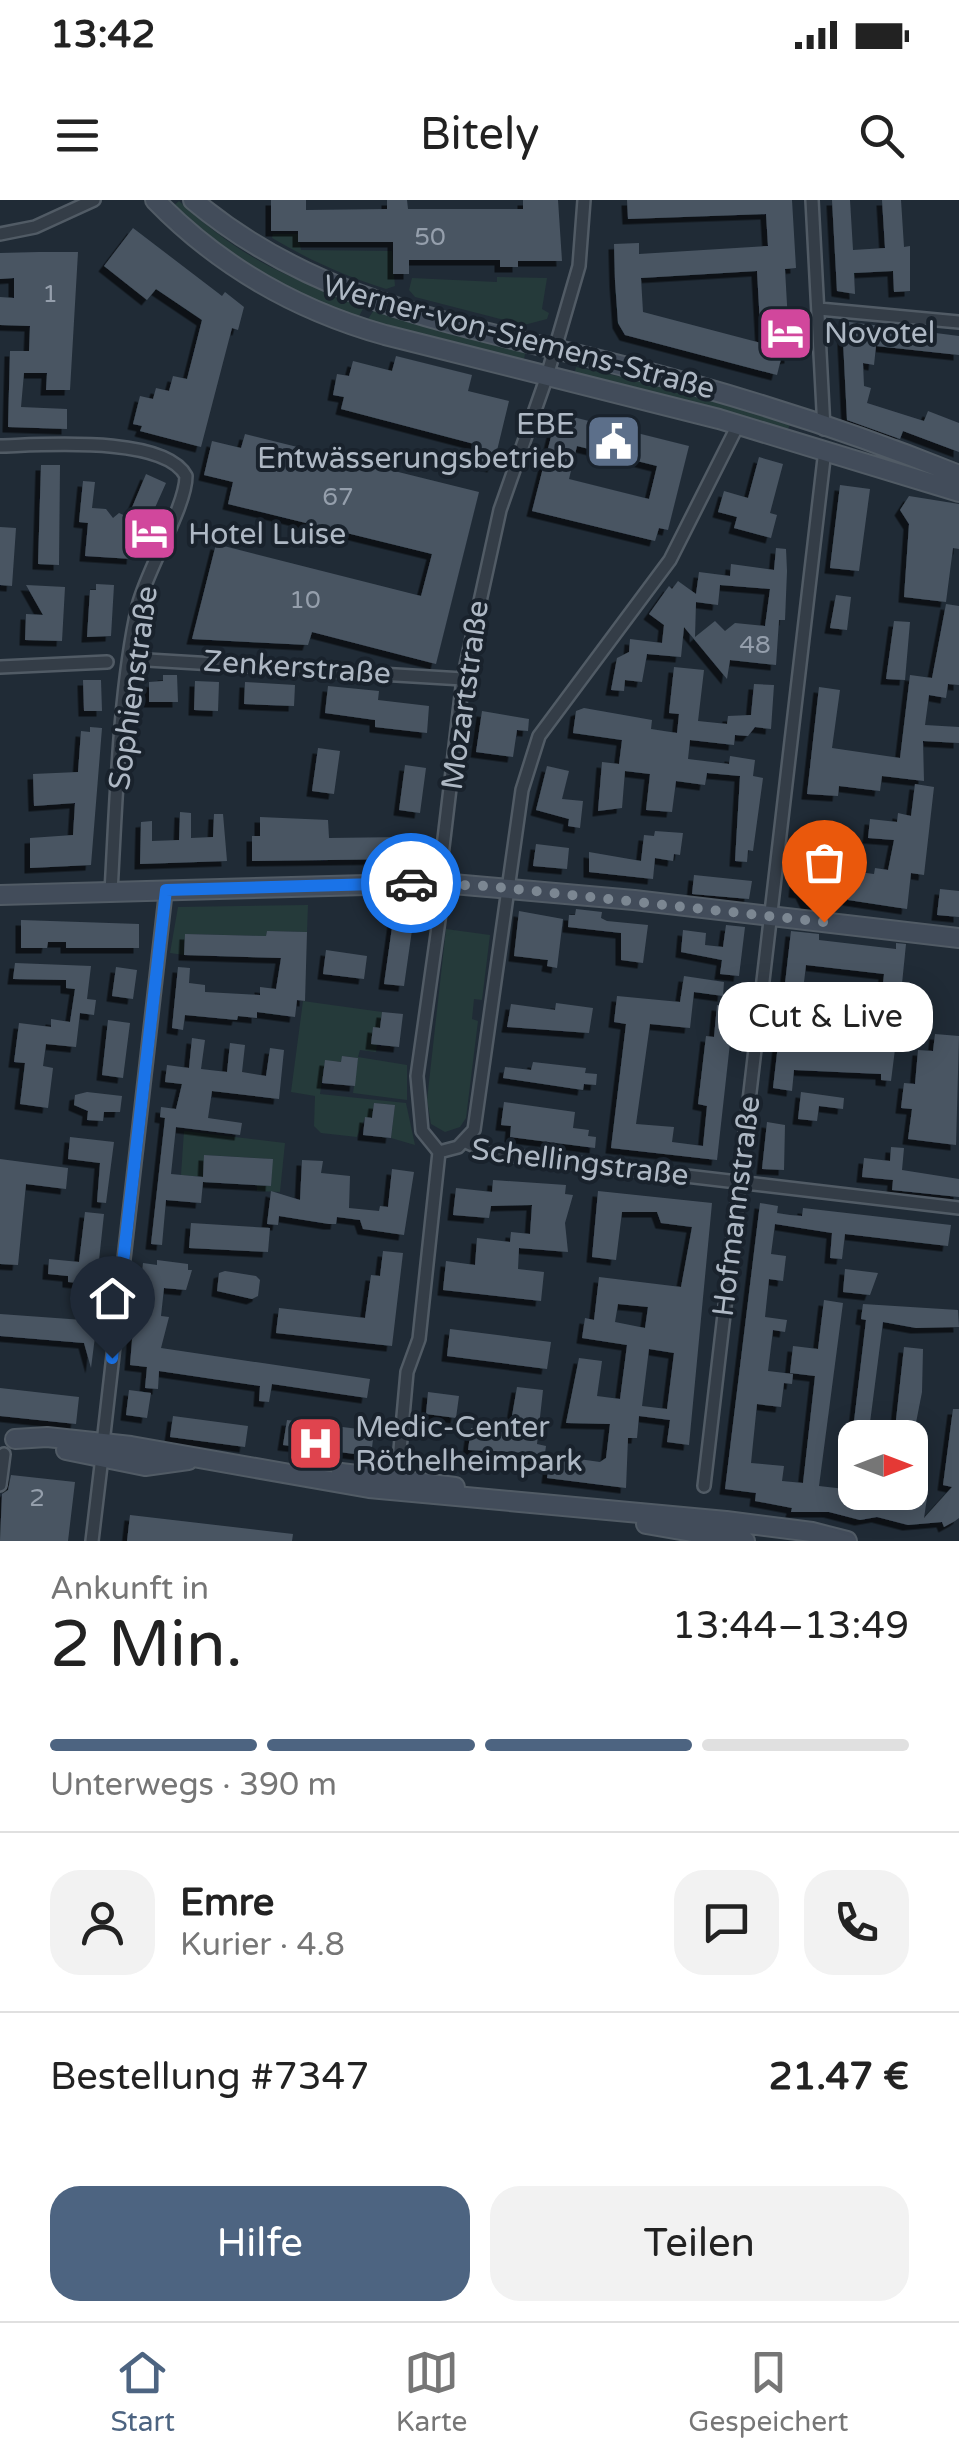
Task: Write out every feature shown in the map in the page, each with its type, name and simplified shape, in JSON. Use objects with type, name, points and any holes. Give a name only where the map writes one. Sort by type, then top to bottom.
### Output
[{"type":"street","points":[[0,234],[35,227],[94,200]]},
{"type":"street","name":"Werner-von-Siemens-Straße","points":[[155,200],[239,271],[301,306],[385,336],[738,425],[959,492]]},
{"type":"street","name":"Werner-von-Siemens-Straße","points":[[193,200],[253,248],[372,302],[690,384],[959,475]]},
{"type":"street","name":"Mozartstraße","points":[[439,1152],[419,1118],[417,1076],[463,679],[500,510],[580,266],[584,200]]},
{"type":"street","points":[[812,200],[824,429]]},
{"type":"street","points":[[819,309],[959,322]]},
{"type":"street","points":[[782,437],[793,430],[788,416]]},
{"type":"street","points":[[466,1142],[478,1115],[524,778],[540,736],[670,560],[738,425]]},
{"type":"street","name":"Sophienstraße","points":[[0,446],[101,445],[176,463],[186,476],[184,491],[145,582],[131,659],[111,892]]},
{"type":"street","name":"Hofmannstraße","points":[[704,1486],[825,450]]},
{"type":"street","name":"Zenkerstraße","points":[[131,659],[463,679]]},
{"type":"street","points":[[0,666],[107,662]]},
{"type":"street","points":[[0,896],[441,884],[959,938]]},
{"type":"street","points":[[92,1541],[166,890]]},
{"type":"street","name":"Schellingstraße","points":[[439,1152],[466,1142],[490,1153],[959,1208]]},
{"type":"street","points":[[397,1485],[407,1372],[420,1339],[439,1152]]},
{"type":"street","points":[[0,1486],[6,1444],[47,1437],[103,1450],[157,1450],[188,1460],[603,1511],[745,1541]]},
{"type":"street","points":[[698,1534],[812,1532],[848,1541]]},
{"type":"green space","points":[[179,201],[245,252],[311,286],[364,307],[357,320],[307,297],[238,257],[172,207]]},
{"type":"green space","points":[[273,234],[298,234],[301,250],[392,251],[395,286],[386,289],[342,273],[286,246],[272,238]]},
{"type":"green space","points":[[497,277],[547,278],[542,309],[549,313],[547,319],[524,325],[415,297],[409,290],[412,278],[497,282]]},
{"type":"green space","points":[[374,310],[526,349],[524,359],[366,322]]},
{"type":"green space","points":[[576,367],[695,393],[790,425],[786,432],[574,376]]},
{"type":"green space","points":[[308,905],[307,932],[267,931],[266,936],[185,934],[184,955],[170,953],[178,907]]},
{"type":"green space","points":[[446,929],[490,935],[482,1000],[474,999],[472,1019],[478,1021],[466,1118],[460,1127],[445,1132],[431,1124],[427,1100]]},
{"type":"green space","points":[[303,1001],[382,1012],[380,1028],[373,1028],[371,1043],[377,1044],[376,1052],[360,1050],[358,1057],[407,1065],[407,1100],[353,1093],[358,1058],[343,1056],[341,1062],[325,1061],[320,1094],[406,1103],[415,1145],[391,1138],[395,1105],[374,1103],[372,1118],[365,1118],[357,1137],[321,1133],[314,1126],[315,1096],[291,1092]]},
{"type":"green space","points":[[184,1131],[285,1143],[280,1192],[257,1191],[257,1185],[271,1186],[272,1159],[205,1155],[203,1177],[181,1175]]},
{"type":"building","points":[[271,200],[306,200],[306,210],[387,209],[387,200],[407,200],[408,209],[523,209],[523,200],[558,200],[562,261],[518,261],[518,267],[500,267],[500,260],[409,260],[409,274],[393,274],[393,242],[298,242],[298,231],[271,231]]},
{"type":"building","points":[[627,200],[792,200],[796,268],[785,269],[790,358],[781,359],[777,375],[625,335],[618,323],[615,281],[614,244],[639,243],[639,254],[768,246],[766,214],[628,219]],"holes":[[[757,271],[761,343],[643,312],[641,278]]]},
{"type":"building","points":[[832,200],[850,200],[853,250],[885,248],[882,200],[901,200],[904,247],[910,246],[910,291],[894,292],[893,271],[854,273],[855,294],[837,291]]},
{"type":"building","points":[[133,228],[222,296],[225,292],[244,307],[238,330],[232,328],[201,447],[140,431],[142,426],[133,424],[140,396],[153,399],[156,388],[169,391],[173,376],[187,379],[202,320],[156,289],[147,300],[104,266]]},
{"type":"building","points":[[78,252],[70,390],[46,390],[47,373],[24,373],[21,407],[67,409],[67,429],[8,427],[10,351],[29,351],[30,326],[0,325],[0,297],[14,298],[14,278],[0,279],[0,253]]},
{"type":"building","points":[[842,321],[959,336],[959,355],[876,346],[874,365],[863,363],[864,386],[871,388],[867,403],[924,421],[928,411],[959,423],[959,452],[903,431],[900,439],[847,420]]},
{"type":"building","points":[[396,356],[472,375],[468,391],[509,401],[493,467],[474,462],[478,445],[341,409],[344,397],[333,395],[337,374],[349,376],[353,361],[392,371]]},
{"type":"building","points":[[557,413],[689,446],[668,530],[659,528],[655,541],[532,511]],"holes":[[[577,446],[657,466],[649,499],[569,479]]]},
{"type":"building","points":[[245,434],[479,492],[436,664],[312,632],[308,645],[192,639],[216,544],[421,596],[432,554],[228,504],[233,482],[204,475],[212,441],[241,448]]},
{"type":"building","points":[[759,457],[783,464],[770,513],[777,515],[771,538],[734,528],[737,517],[718,512],[724,491],[748,498]]},
{"type":"building","points":[[41,465],[60,465],[59,565],[38,564]]},
{"type":"building","points":[[146,474],[166,483],[137,548],[133,547],[132,559],[85,556],[88,523],[79,522],[83,481],[95,482],[92,508],[106,509],[113,518],[119,513],[128,517]]},
{"type":"building","points":[[840,485],[870,489],[859,571],[830,568]]},
{"type":"building","points":[[909,496],[959,504],[959,549],[953,548],[946,602],[904,597],[909,524],[900,510]]},
{"type":"building","points":[[0,527],[16,528],[12,586],[0,585]]},
{"type":"building","points":[[776,548],[786,549],[785,620],[779,620],[776,665],[730,660],[727,679],[684,627],[681,657],[647,654],[642,682],[625,680],[624,691],[611,690],[617,658],[629,652],[630,639],[662,643],[664,625],[649,614],[669,586],[672,589],[678,581],[696,594],[699,572],[730,576],[731,564],[774,570]],"holes":[[[720,585],[770,589],[765,626],[735,623],[725,631],[715,621],[695,637],[696,602],[718,605]]]},
{"type":"building","points":[[96,584],[114,585],[111,636],[87,637],[90,590],[96,590]]},
{"type":"building","points":[[26,585],[65,587],[62,641],[25,640],[26,614],[43,615]]},
{"type":"building","points":[[836,595],[851,597],[847,630],[830,628]]},
{"type":"building","points":[[946,604],[959,606],[959,685],[948,684],[946,698],[929,695],[925,725],[959,727],[959,743],[923,741],[924,781],[882,776],[880,791],[839,786],[838,796],[807,794],[819,687],[840,690],[832,748],[900,758],[910,675],[932,678]]},
{"type":"building","points":[[894,621],[910,622],[905,680],[886,679]]},
{"type":"building","points":[[674,667],[704,670],[698,721],[727,724],[728,716],[751,715],[754,684],[774,685],[771,729],[755,727],[748,736],[735,735],[734,745],[690,740],[688,759],[729,764],[730,756],[755,760],[753,776],[763,778],[753,851],[748,850],[747,862],[735,861],[740,776],[707,773],[705,785],[676,781],[672,812],[646,810],[650,774],[625,771],[622,808],[598,811],[602,762],[619,764],[622,740],[573,733],[576,711],[584,708],[652,720],[651,729],[677,733],[679,714],[669,713]]},
{"type":"building","points":[[163,675],[177,675],[178,702],[149,702],[149,682],[163,681]]},
{"type":"building","points":[[83,680],[101,680],[102,711],[84,711]]},
{"type":"building","points":[[195,681],[219,682],[218,711],[194,710]]},
{"type":"building","points":[[245,682],[295,685],[294,706],[244,704]]},
{"type":"building","points":[[328,686],[379,691],[378,700],[429,706],[427,733],[375,727],[375,720],[325,713]]},
{"type":"building","points":[[482,711],[529,719],[528,731],[517,730],[513,757],[476,752]]},
{"type":"building","points":[[90,727],[102,728],[91,865],[30,868],[30,838],[73,835],[75,803],[34,806],[33,774],[78,772],[81,731],[90,732]]},
{"type":"building","points":[[318,748],[340,751],[334,794],[312,791]]},
{"type":"building","points":[[405,765],[426,768],[420,813],[399,810]]},
{"type":"building","points":[[547,766],[569,771],[562,799],[583,801],[580,828],[568,826],[569,819],[536,810]]},
{"type":"building","points":[[915,784],[934,787],[924,875],[911,873],[907,909],[848,900],[851,871],[874,874],[875,868],[888,870],[894,840],[868,838],[870,819],[897,822],[898,813],[911,816]]},
{"type":"building","points":[[180,812],[191,813],[191,838],[213,837],[214,814],[223,814],[227,861],[140,864],[141,822],[152,821],[152,841],[179,840]]},
{"type":"building","points":[[260,817],[328,820],[329,838],[405,837],[405,859],[252,861],[252,836],[260,836]]},
{"type":"building","points":[[655,831],[683,833],[680,855],[674,854],[673,861],[655,858],[653,879],[589,872],[589,852],[641,861],[644,835],[654,836]]},
{"type":"building","points":[[536,844],[569,848],[567,869],[533,866]]},
{"type":"building","points":[[798,853],[819,856],[816,884],[830,886],[827,907],[807,905],[801,893],[794,892]]},
{"type":"building","points":[[694,875],[752,881],[749,899],[692,894]]},
{"type":"building","points":[[940,889],[959,891],[959,917],[937,915]]},
{"type":"building","points":[[576,909],[602,912],[601,918],[607,921],[648,925],[643,963],[621,960],[621,933],[568,927],[569,915],[575,915]]},
{"type":"building","points":[[519,911],[563,919],[557,968],[547,966],[548,960],[514,956]]},
{"type":"building","points":[[394,913],[414,916],[404,986],[384,984]]},
{"type":"building","points":[[21,920],[139,924],[139,948],[66,948],[66,942],[48,942],[47,948],[21,948]]},
{"type":"building","points":[[726,925],[745,927],[739,976],[720,974],[722,960],[681,952],[683,930],[706,933],[705,945],[723,947]]},
{"type":"building","points":[[267,931],[307,932],[305,1001],[297,1000],[295,1017],[257,1012],[257,1018],[238,1016],[237,1020],[185,1015],[183,1030],[172,1028],[178,967],[190,968],[189,983],[205,985],[205,992],[260,995],[260,987],[276,989],[281,958],[184,955],[185,934],[266,936]]},
{"type":"building","points":[[791,931],[819,934],[819,940],[896,949],[896,943],[906,944],[897,1033],[878,1030],[884,974],[806,965],[802,999],[823,1001],[821,1017],[801,1014],[797,1045],[895,1049],[891,1081],[881,1080],[881,1074],[794,1070],[792,1091],[773,1088]]},
{"type":"building","points":[[326,950],[367,956],[364,979],[323,974]]},
{"type":"building","points":[[15,963],[91,966],[87,999],[96,1000],[94,1015],[80,1013],[76,1047],[46,1044],[43,1066],[53,1068],[48,1108],[20,1104],[25,1063],[14,1062],[19,1023],[51,1027],[51,1019],[70,1022],[75,989],[66,988],[66,980],[13,979]]},
{"type":"building","points":[[116,967],[137,970],[133,999],[112,996]]},
{"type":"building","points":[[684,976],[724,982],[723,996],[694,992],[690,1028],[650,1024],[636,1124],[674,1127],[672,1142],[703,1146],[707,1106],[698,1104],[706,1036],[714,1037],[717,1005],[734,1007],[717,1160],[611,1148],[626,1024],[614,1022],[617,996],[680,1002]]},
{"type":"building","points":[[556,1003],[593,1008],[589,1033],[507,1027],[511,1004],[555,1010]]},
{"type":"building","points":[[382,1012],[403,1014],[399,1047],[371,1044],[373,1027],[380,1028]]},
{"type":"building","points":[[108,1020],[130,1023],[123,1078],[102,1075]]},
{"type":"building","points":[[935,1034],[959,1036],[956,1145],[908,1139],[912,1109],[901,1108],[904,1083],[915,1084],[918,1050],[933,1051]]},
{"type":"building","points":[[192,1038],[205,1040],[201,1069],[227,1072],[230,1043],[245,1045],[242,1072],[266,1076],[270,1048],[284,1050],[279,1099],[212,1091],[208,1118],[242,1123],[240,1135],[176,1127],[171,1174],[203,1177],[204,1155],[273,1159],[271,1186],[203,1182],[201,1203],[166,1200],[162,1245],[151,1244],[165,1118],[160,1117],[161,1107],[176,1109],[182,1084],[165,1082],[167,1065],[189,1068]]},
{"type":"building","points":[[342,1056],[358,1058],[355,1086],[322,1083],[325,1060],[341,1062]]},
{"type":"building","points":[[533,1062],[586,1068],[585,1073],[597,1074],[596,1085],[584,1084],[583,1090],[503,1078],[505,1067],[531,1070]]},
{"type":"building","points":[[87,1092],[122,1096],[120,1112],[104,1112],[103,1121],[87,1120],[88,1111],[74,1105],[75,1095]]},
{"type":"building","points":[[801,1092],[844,1098],[843,1109],[819,1106],[817,1121],[798,1119]]},
{"type":"building","points":[[504,1102],[575,1112],[573,1128],[589,1130],[588,1136],[596,1137],[595,1148],[510,1137],[511,1126],[501,1125]]},
{"type":"building","points":[[374,1103],[395,1105],[391,1138],[363,1135],[365,1117],[372,1118]]},
{"type":"building","points":[[767,1122],[785,1125],[784,1170],[762,1169]]},
{"type":"building","points":[[70,1137],[114,1142],[106,1203],[97,1202],[100,1163],[68,1159]]},
{"type":"building","points":[[891,1147],[904,1148],[902,1170],[959,1179],[959,1197],[892,1190],[893,1180],[862,1177],[864,1158],[890,1161]]},
{"type":"building","points":[[0,1159],[68,1168],[66,1189],[26,1184],[18,1265],[0,1264]]},
{"type":"building","points":[[302,1160],[323,1161],[321,1173],[350,1176],[349,1208],[379,1211],[380,1206],[388,1207],[392,1169],[414,1172],[404,1235],[363,1229],[360,1220],[337,1217],[336,1224],[279,1216],[278,1225],[267,1224],[271,1191],[300,1200]]},
{"type":"building","points":[[493,1180],[566,1185],[565,1194],[573,1195],[565,1223],[568,1252],[519,1248],[518,1269],[544,1272],[541,1301],[443,1290],[446,1261],[475,1265],[477,1238],[510,1242],[511,1232],[530,1234],[532,1205],[491,1206],[489,1218],[453,1215],[456,1188],[492,1192]]},
{"type":"building","points":[[598,1191],[712,1203],[689,1445],[667,1442],[670,1420],[639,1416],[637,1438],[628,1438],[626,1488],[547,1478],[550,1455],[600,1462],[606,1458],[610,1424],[566,1423],[579,1358],[602,1361],[597,1396],[620,1399],[627,1345],[582,1338],[585,1318],[594,1320],[599,1277],[681,1287],[692,1227],[661,1223],[657,1212],[622,1212],[616,1260],[592,1257]],"holes":[[[618,1304],[648,1307],[645,1328],[615,1322]],[[649,1349],[674,1353],[667,1409],[642,1406]]]},
{"type":"building","points":[[760,1203],[778,1206],[777,1213],[790,1215],[802,1216],[803,1208],[951,1225],[948,1246],[845,1234],[842,1259],[830,1258],[832,1233],[775,1224],[771,1254],[786,1256],[783,1281],[769,1279],[765,1317],[787,1320],[785,1332],[773,1330],[768,1371],[793,1374],[792,1384],[784,1383],[781,1407],[757,1404],[751,1463],[784,1466],[782,1481],[803,1483],[815,1376],[790,1373],[793,1346],[818,1349],[824,1300],[843,1303],[819,1486],[838,1488],[838,1510],[925,1510],[924,1518],[952,1487],[943,1485],[953,1409],[959,1409],[959,1518],[944,1527],[942,1522],[908,1525],[877,1517],[860,1520],[829,1512],[791,1512],[792,1508],[755,1501],[756,1493],[725,1489]]},
{"type":"building","points":[[85,1212],[104,1214],[97,1279],[79,1277],[78,1283],[68,1282],[68,1276],[48,1274],[49,1259],[79,1262]]},
{"type":"building","points":[[191,1223],[270,1228],[268,1252],[189,1248]]},
{"type":"building","points":[[383,1251],[403,1253],[392,1346],[276,1333],[279,1308],[365,1318],[371,1275],[380,1276]]},
{"type":"building","points":[[157,1260],[188,1264],[188,1270],[192,1270],[186,1290],[164,1288],[161,1316],[169,1317],[161,1348],[370,1379],[367,1398],[272,1384],[269,1402],[259,1401],[260,1386],[159,1371],[158,1389],[145,1388],[147,1367],[130,1365],[132,1340],[134,1330],[140,1330],[143,1305],[149,1306],[151,1283],[141,1282],[143,1263],[157,1265]]},
{"type":"building","points":[[845,1269],[878,1273],[870,1295],[843,1292]]},
{"type":"building","points":[[219,1273],[256,1276],[260,1280],[258,1296],[252,1299],[217,1291]]},
{"type":"building","points":[[863,1304],[958,1310],[959,1327],[916,1328],[883,1322],[870,1420],[854,1420],[866,1320],[861,1319]]},
{"type":"building","points":[[0,1314],[97,1321],[91,1368],[84,1343],[0,1336]]},
{"type":"building","points":[[450,1329],[551,1342],[547,1369],[447,1356]]},
{"type":"building","points":[[904,1347],[923,1349],[917,1420],[896,1420]]},
{"type":"building","points":[[517,1387],[543,1390],[537,1444],[546,1446],[544,1460],[530,1459],[531,1453],[468,1450],[471,1428],[509,1433]]},
{"type":"building","points":[[0,1388],[79,1397],[76,1424],[0,1416]]},
{"type":"building","points":[[129,1390],[151,1393],[147,1418],[126,1415]]},
{"type":"building","points":[[428,1392],[459,1396],[456,1418],[426,1414]]},
{"type":"building","points":[[173,1416],[248,1426],[245,1447],[170,1437]]},
{"type":"building","points":[[287,1420],[374,1431],[371,1456],[283,1445]]},
{"type":"building","points":[[11,1475],[75,1482],[68,1541],[0,1541],[2,1494],[8,1490]]},
{"type":"building","points":[[130,1515],[293,1534],[292,1541],[127,1541]]},
{"type":"way so far","points":[[411,883],[487,886],[824,922]]},
{"type":"place","name":"Novotel","points":[[785,333]]},
{"type":"place","name":"EBE Entwässerungsbetrieb","points":[[614,441]]},
{"type":"place","name":"Hotel Luise","points":[[149,534]]},
{"type":"place","name":"Cut & Live","points":[[824,922]]},
{"type":"place","name":"Medic-Center Röthelheimpark","points":[[316,1444]]},
{"type":"route","points":[[112,1358],[166,890],[411,883]]}]
